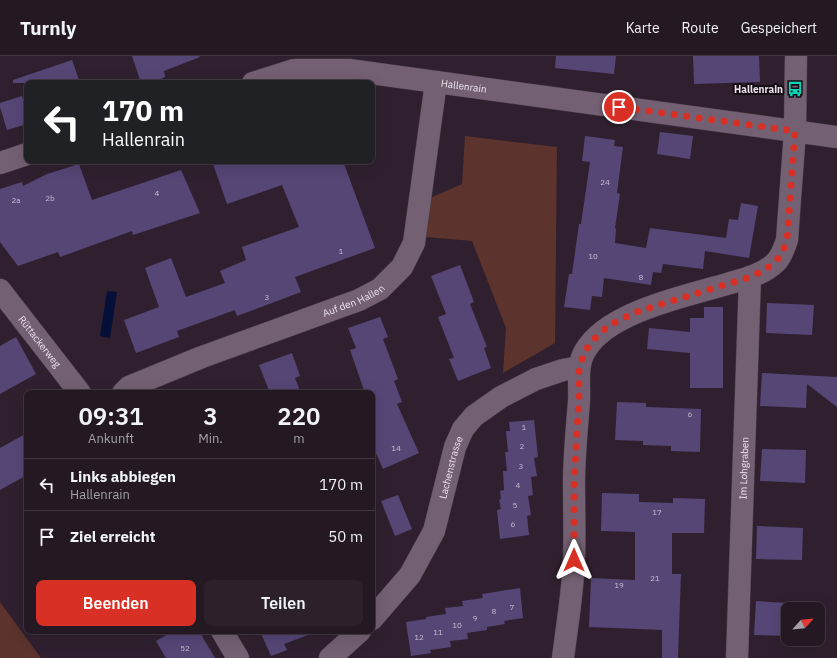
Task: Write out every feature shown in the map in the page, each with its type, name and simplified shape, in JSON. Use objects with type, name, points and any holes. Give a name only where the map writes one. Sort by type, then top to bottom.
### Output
[{"type":"street","points":[[563,658],[574,560],[574,482],[579,398],[579,368],[585,351],[606,328],[619,320],[639,311],[750,277],[765,270],[776,262],[782,254],[787,240],[795,131],[796,56]]},
{"type":"street","name":"Hallenrain","points":[[262,80],[294,70],[349,70],[837,137]]},
{"type":"street","name":"Auf den Hallen","points":[[126,390],[129,387],[202,357],[352,302],[380,289],[402,267],[414,243],[436,82]]},
{"type":"street","points":[[0,162],[24,155]]},
{"type":"street","name":"Im Lohgraben","points":[[737,658],[750,277]]},
{"type":"street","name":"Rüttackerweg","points":[[0,290],[78,390]]},
{"type":"street","name":"Lachenstrasse","points":[[375,616],[410,575],[434,531],[455,447],[463,429],[474,416],[501,396],[536,379],[564,370],[579,368]]},
{"type":"street","points":[[224,634],[238,658]]},
{"type":"street","points":[[330,658],[357,634]]},
{"type":"shaded area","points":[[465,136],[557,147],[555,343],[503,373],[506,328],[472,241],[426,237],[430,198],[462,184]]},
{"type":"shaded area","points":[[107,291],[117,292],[110,338],[100,336]]},
{"type":"shaded area","points":[[0,602],[41,658],[0,658]]},
{"type":"building","points":[[132,56],[200,57],[164,71],[165,77],[158,80],[140,80]]},
{"type":"building","points":[[556,56],[616,56],[614,74],[555,68]]},
{"type":"building","points":[[693,56],[759,56],[760,82],[694,84]]},
{"type":"building","points":[[72,60],[79,80],[24,80],[24,83],[13,83],[13,80]]},
{"type":"building","points":[[22,96],[24,102],[24,125],[7,130],[0,103]]},
{"type":"building","points":[[660,132],[693,136],[690,159],[657,154]]},
{"type":"building","points":[[585,136],[615,140],[614,146],[623,147],[617,193],[620,194],[615,228],[615,243],[646,248],[650,228],[726,238],[729,219],[738,220],[741,203],[758,206],[749,258],[705,251],[703,269],[663,264],[661,273],[653,272],[651,285],[604,278],[602,297],[592,296],[590,310],[564,307],[569,274],[572,274],[579,224],[581,224],[590,162],[582,161]]},
{"type":"building","points":[[79,164],[92,200],[181,170],[200,213],[133,235],[132,231],[60,257],[58,252],[18,266],[0,242],[0,189],[22,182],[23,186],[47,174]]},
{"type":"building","points":[[213,164],[344,164],[375,248],[295,277],[301,292],[237,316],[235,310],[177,331],[179,337],[136,353],[124,320],[159,307],[145,268],[171,258],[186,297],[225,283],[220,271],[246,260],[242,247],[299,227],[282,185],[227,204]]},
{"type":"building","points":[[460,265],[474,302],[470,304],[487,347],[484,348],[491,368],[458,381],[449,359],[454,358],[438,317],[446,314],[431,276]]},
{"type":"building","points":[[767,303],[814,305],[812,335],[766,333]]},
{"type":"building","points":[[704,307],[723,307],[723,388],[690,388],[690,353],[647,349],[649,328],[690,332],[690,318],[704,318]]},
{"type":"building","points":[[380,317],[388,337],[383,339],[398,379],[394,381],[402,402],[397,404],[419,453],[383,469],[375,451],[375,390],[364,390],[350,350],[356,348],[348,328]]},
{"type":"building","points":[[16,337],[36,374],[0,394],[0,346]]},
{"type":"building","points":[[292,353],[300,376],[295,378],[300,390],[269,390],[259,365]]},
{"type":"building","points":[[762,373],[837,377],[837,407],[807,384],[806,408],[760,406]]},
{"type":"building","points":[[617,402],[646,403],[646,407],[701,409],[700,452],[671,451],[671,446],[643,445],[643,441],[615,440]]},
{"type":"building","points":[[534,420],[538,457],[534,458],[537,476],[531,477],[533,495],[528,496],[531,515],[527,516],[529,535],[500,539],[497,510],[501,509],[499,500],[501,499],[500,491],[504,490],[503,471],[507,471],[505,452],[508,452],[506,431],[510,431],[509,422]]},
{"type":"building","points":[[24,435],[24,477],[0,490],[0,448]]},
{"type":"building","points":[[762,449],[806,450],[805,483],[760,481]]},
{"type":"building","points":[[602,493],[639,494],[639,502],[673,503],[673,498],[705,499],[704,533],[672,533],[672,574],[681,574],[678,658],[662,658],[662,630],[589,627],[591,578],[635,580],[635,532],[601,531]]},
{"type":"building","points":[[398,495],[412,529],[395,536],[381,501]]},
{"type":"building","points":[[757,526],[803,528],[802,560],[756,559]]},
{"type":"building","points":[[520,588],[523,618],[504,621],[505,624],[487,627],[487,630],[467,633],[468,639],[450,641],[451,647],[430,650],[431,653],[411,656],[406,622],[446,614],[445,608],[463,606],[462,601],[483,598],[482,594]]},
{"type":"building","points":[[756,601],[781,603],[781,636],[754,635]]},
{"type":"building","points":[[168,634],[201,634],[215,658],[166,658],[156,641]]},
{"type":"building","points":[[261,634],[311,634],[284,644],[287,650],[271,656]]},
{"type":"place","name":"Hallenrain","points":[[795,89]]},
{"type":"route","points":[[574,560],[574,482],[579,398],[579,368],[585,351],[596,337],[606,328],[619,320],[639,311],[750,277],[765,270],[776,262],[782,254],[787,240],[795,131],[619,107]]}]
